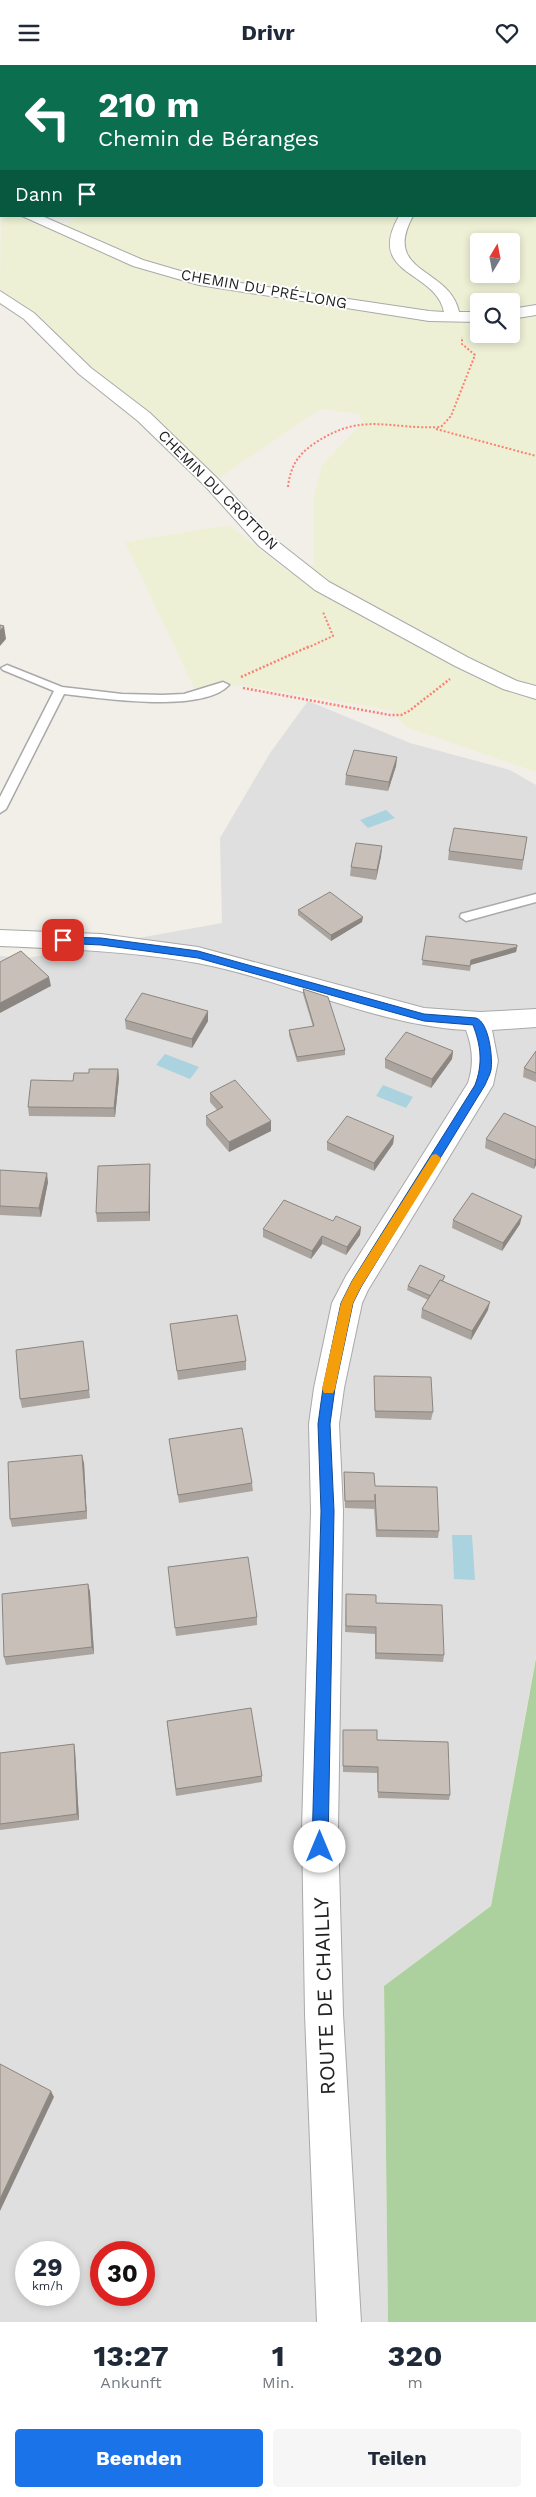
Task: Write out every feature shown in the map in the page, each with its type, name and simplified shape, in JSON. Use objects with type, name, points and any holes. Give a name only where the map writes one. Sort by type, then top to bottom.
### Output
[{"type":"street","name":"CHEMIN DU PRÉ-LONG","points":[[31,217],[138,263],[199,281],[388,310],[452,317],[470,317]]},
{"type":"street","points":[[405,217],[396,233],[396,248],[405,264],[438,288],[450,303],[452,317]]},
{"type":"street","name":"CHEMIN DU CROTTON","points":[[0,297],[29,316],[85,371],[144,417],[212,483],[266,542],[322,586],[468,665],[510,685],[536,693]]},
{"type":"street","points":[[520,313],[536,310]]},
{"type":"street","points":[[0,939],[101,941],[198,955],[424,1017],[476,1022],[499,1022],[536,1018]]},
{"type":"street","name":"ROUTE DE CHAILLY","points":[[339,2322],[325,2034],[320,1829],[327,1511],[324,1424],[329,1388],[347,1303],[356,1284],[480,1085],[486,1069],[487,1057],[485,1042],[476,1022]]},
{"type":"lane","points":[[7,668],[60,690],[155,700],[182,699],[223,685]]},
{"type":"lane","points":[[0,809],[60,690]]},
{"type":"lane","points":[[466,917],[536,898]]},
{"type":"path","points":[[433,428],[441,427],[451,416],[475,355],[462,344],[460,325],[452,317]]},
{"type":"path","points":[[288,487],[289,468],[300,455],[326,433],[347,425],[370,422],[433,428],[536,456]]},
{"type":"path","points":[[223,685],[333,636],[315,595],[322,586]]},
{"type":"path","points":[[223,685],[281,693],[390,715],[401,715],[468,665]]},
{"type":"shaded area","points":[[308,701],[410,743],[510,770],[536,785],[536,1656],[491,1906],[384,1986],[388,2322],[0,2322],[0,956],[27,958],[222,923],[220,838],[270,753]]},
{"type":"green space","points":[[1,217],[32,217],[63,227],[78,217],[536,217],[536,772],[406,727],[391,710],[240,685],[194,688],[125,542],[229,525],[288,572],[314,565],[314,497],[322,465],[362,423],[359,414],[320,409],[212,483],[0,296]]},
{"type":"green space","points":[[536,1658],[536,2322],[388,2322],[384,1986],[491,1906]]},
{"type":"water","points":[[386,810],[395,818],[368,828],[360,820]]},
{"type":"water","points":[[165,1054],[199,1067],[190,1079],[156,1065]]},
{"type":"water","points":[[383,1085],[413,1097],[406,1108],[376,1096]]},
{"type":"water","points":[[452,1535],[472,1535],[475,1580],[454,1579]]},
{"type":"building","points":[[354,750],[397,757],[389,782],[346,775]]},
{"type":"building","points":[[454,828],[527,837],[523,860],[449,851]]},
{"type":"building","points":[[356,843],[382,846],[377,870],[351,867]]},
{"type":"building","points":[[330,892],[363,917],[331,935],[298,910]]},
{"type":"building","points":[[426,936],[517,945],[517,947],[471,960],[470,966],[422,960]]},
{"type":"building","points":[[21,951],[49,977],[0,1003],[0,962]]},
{"type":"building","points":[[303,989],[328,997],[345,1050],[297,1057],[289,1030],[314,1026]]},
{"type":"building","points":[[142,993],[208,1011],[192,1039],[125,1020]]},
{"type":"building","points":[[406,1032],[453,1051],[432,1079],[385,1059]]},
{"type":"building","points":[[536,1051],[536,1073],[524,1068]]},
{"type":"building","points":[[89,1069],[118,1069],[114,1108],[28,1107],[31,1080],[73,1081],[74,1073],[89,1073]]},
{"type":"building","points":[[235,1080],[271,1121],[229,1142],[206,1116],[223,1107],[210,1093]]},
{"type":"building","points":[[504,1113],[536,1127],[535,1160],[486,1139]]},
{"type":"building","points":[[347,1116],[394,1136],[374,1163],[327,1142]]},
{"type":"building","points":[[150,1164],[149,1212],[96,1213],[98,1166]]},
{"type":"building","points":[[0,1170],[47,1173],[39,1208],[0,1206]]},
{"type":"building","points":[[472,1193],[522,1216],[503,1243],[453,1220]]},
{"type":"building","points":[[284,1200],[333,1221],[336,1216],[361,1227],[347,1247],[322,1236],[312,1251],[263,1229]]},
{"type":"building","points":[[420,1265],[445,1276],[442,1281],[440,1280],[431,1296],[408,1286]]},
{"type":"building","points":[[440,1280],[490,1302],[472,1331],[422,1309]]},
{"type":"building","points":[[237,1315],[246,1361],[177,1371],[170,1324]]},
{"type":"building","points":[[83,1341],[89,1390],[20,1399],[16,1350]]},
{"type":"building","points":[[374,1376],[431,1377],[433,1412],[375,1411]]},
{"type":"building","points":[[242,1428],[252,1483],[178,1495],[169,1439]]},
{"type":"building","points":[[82,1455],[86,1511],[10,1519],[8,1462]]},
{"type":"building","points":[[344,1472],[374,1473],[375,1486],[437,1487],[439,1531],[377,1530],[375,1494],[375,1501],[345,1501]]},
{"type":"building","points":[[248,1557],[257,1617],[175,1628],[168,1567]]},
{"type":"building","points":[[88,1584],[92,1647],[4,1657],[2,1594]]},
{"type":"building","points":[[346,1594],[376,1595],[376,1603],[442,1605],[444,1655],[376,1653],[376,1627],[346,1626]]},
{"type":"building","points":[[251,1708],[262,1776],[176,1789],[167,1721]]},
{"type":"building","points":[[343,1730],[377,1730],[377,1740],[448,1742],[450,1795],[378,1792],[378,1767],[343,1766]]},
{"type":"building","points":[[74,1744],[77,1814],[0,1824],[0,1753]]},
{"type":"building","points":[[0,2064],[51,2091],[0,2199]]},
{"type":"slow traffic","points":[[329,1389],[347,1303],[356,1284],[436,1158]]},
{"type":"route","points":[[63,940],[101,941],[198,955],[424,1017],[476,1022],[485,1042],[486,1069],[480,1085],[356,1284],[347,1303],[329,1388],[324,1424],[327,1511],[323,1657],[324,1729],[320,1847]]}]
